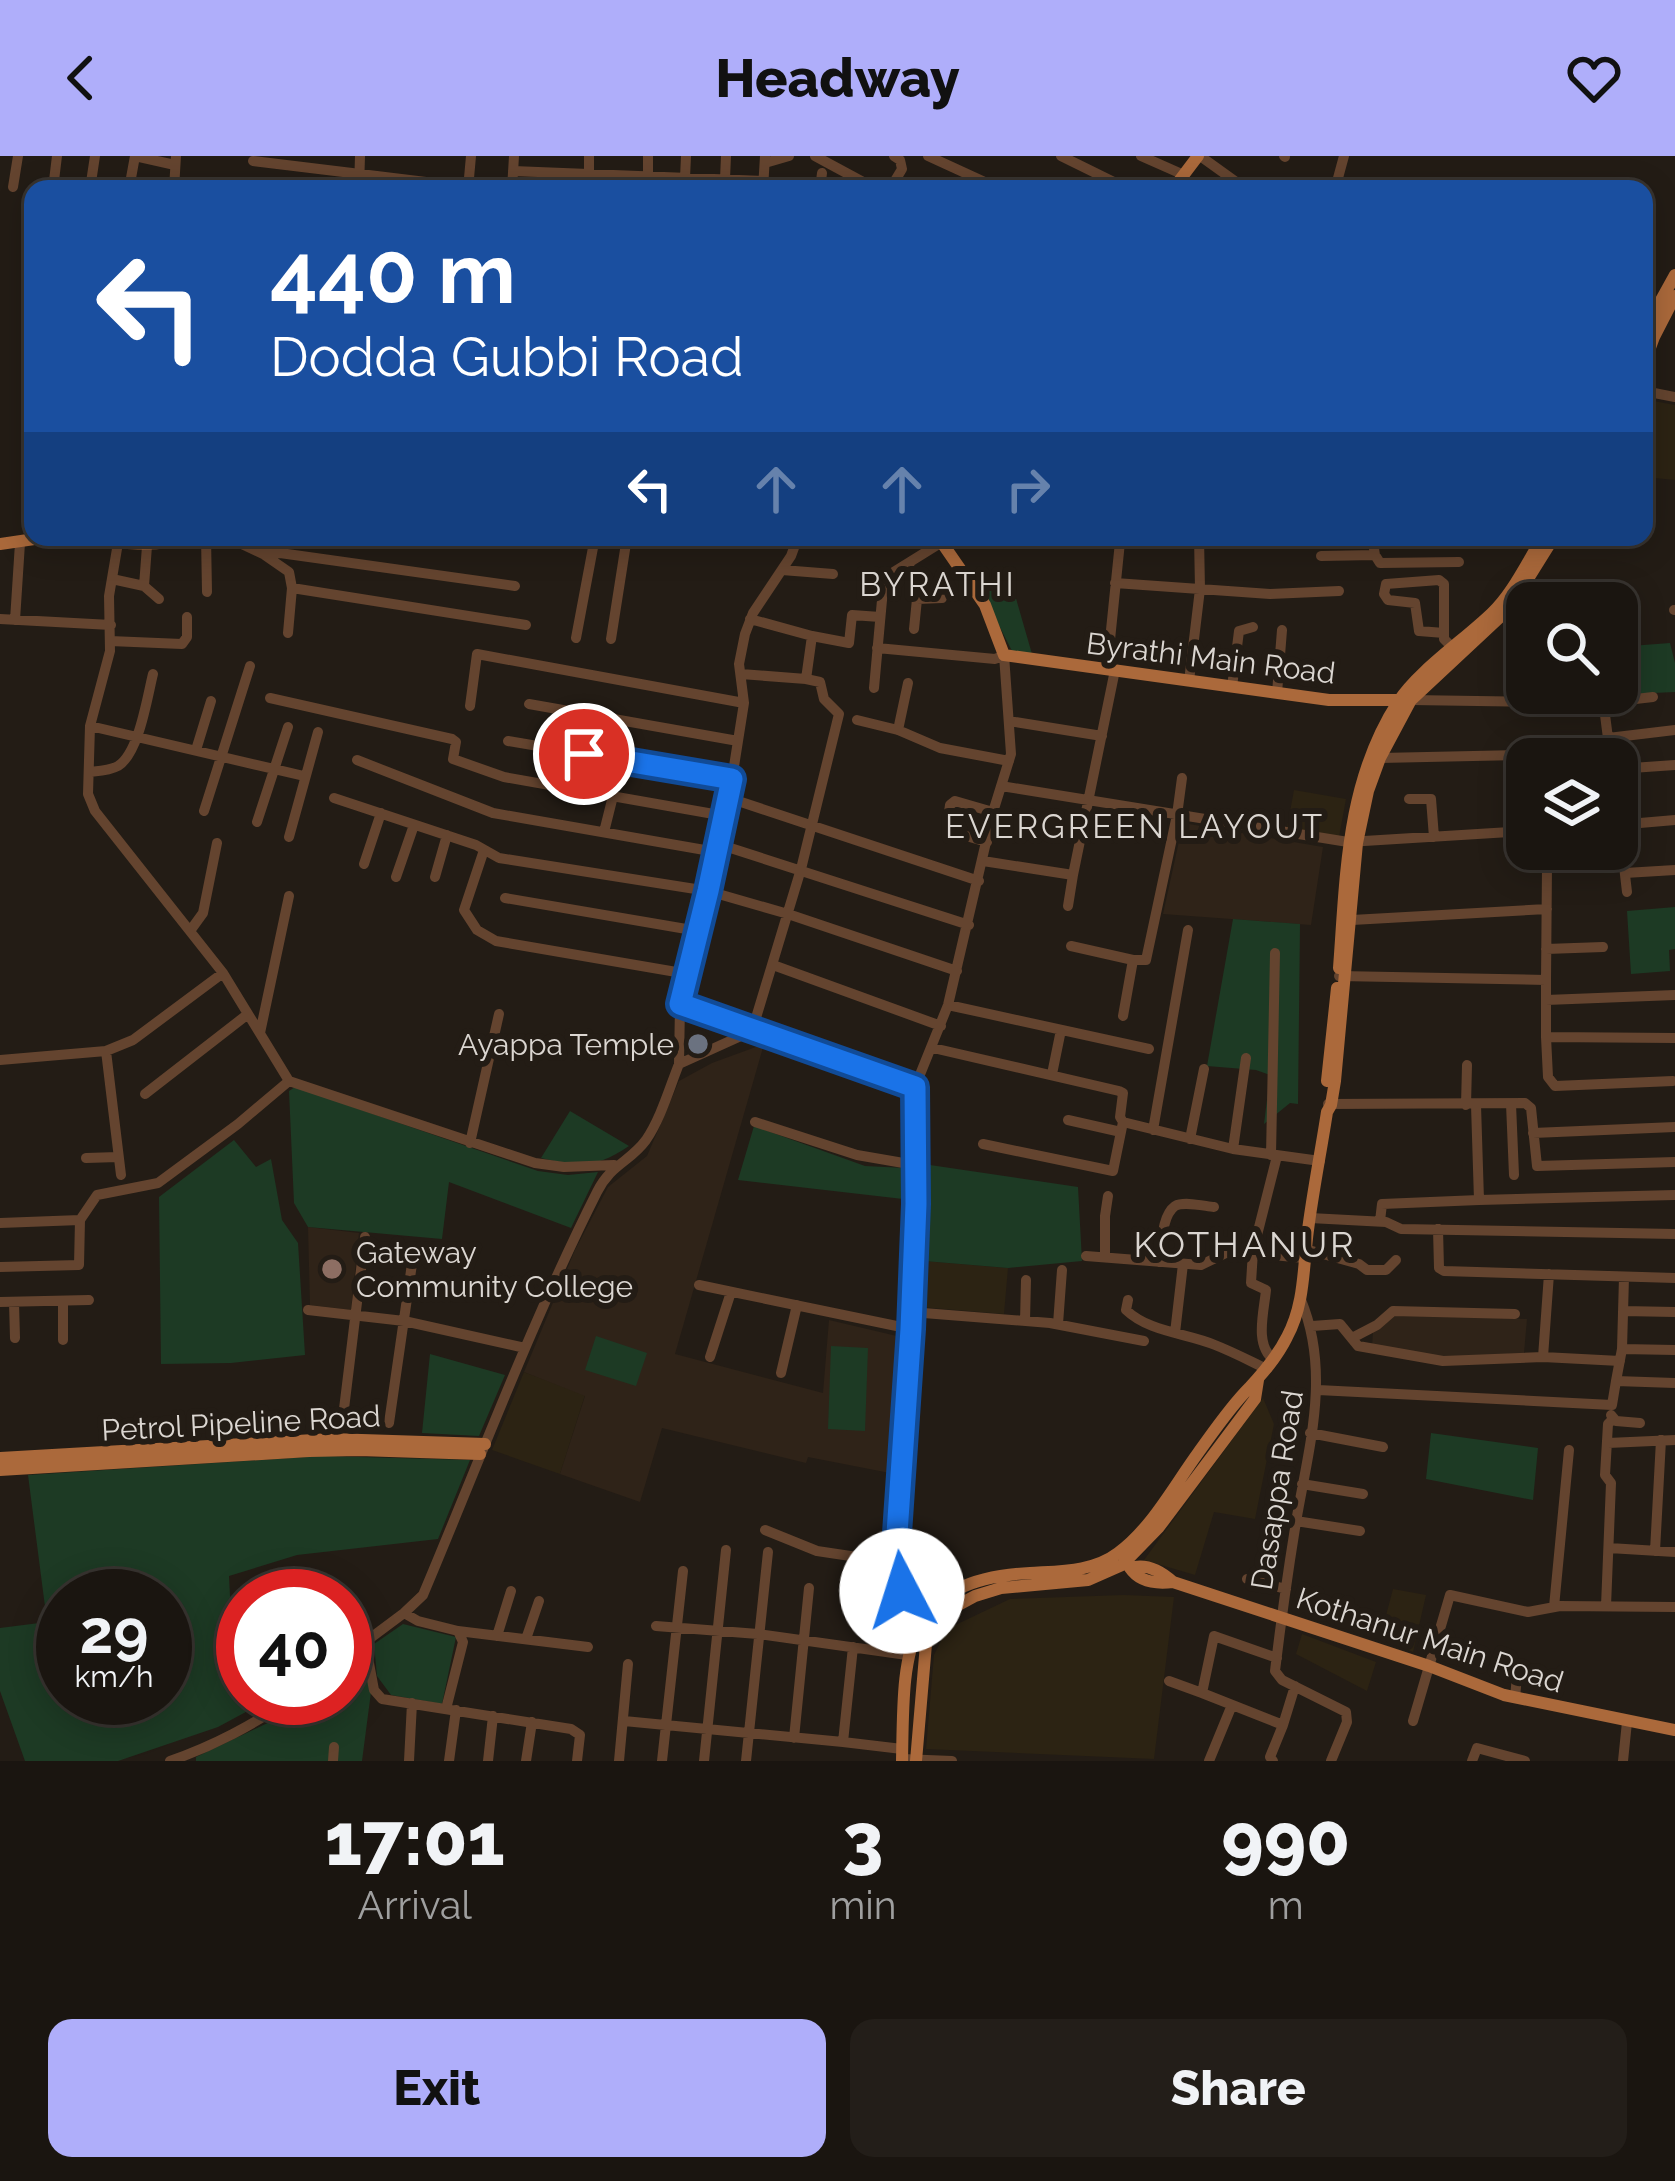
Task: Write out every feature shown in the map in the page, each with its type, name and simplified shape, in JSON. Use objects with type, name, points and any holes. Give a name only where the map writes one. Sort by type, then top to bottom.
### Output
[{"type":"main road","points":[[1180,180],[1199,156]]},
{"type":"main road","points":[[1653,315],[1675,275]]},
{"type":"main road","points":[[1653,340],[1675,296]]},
{"type":"main road","points":[[0,544],[24,542]]},
{"type":"main road","points":[[944,546],[985,605],[1004,655]]},
{"type":"main road","points":[[908,1758],[907,1655],[920,1641],[951,1609],[975,1596],[1001,1588],[1088,1580],[1123,1563],[1159,1527],[1255,1399],[1301,1300],[1343,977],[1356,799],[1367,766],[1405,700],[1501,603],[1537,546]]},
{"type":"main road","points":[[1456,651],[1501,616],[1549,546]]},
{"type":"main road","name":"Byrathi Main Road","points":[[1004,655],[1329,700],[1405,700]]},
{"type":"main road","points":[[1343,977],[1352,920],[1353,843],[1380,758],[1405,700]]},
{"type":"main road","name":"Petrol Pipeline Road","points":[[0,1470],[359,1438],[483,1449]]},
{"type":"main road","name":"Petrol Pipeline Road","points":[[0,1458],[146,1456]]},
{"type":"main road","points":[[908,1758],[926,1614],[976,1581],[1123,1563]]},
{"type":"main road","name":"Kothanur Main Road","points":[[1123,1563],[1136,1577],[1158,1584],[1173,1582],[1515,1698],[1675,1730]]},
{"type":"main road","points":[[902,1591],[948,1596]]},
{"type":"street","points":[[14,187],[19,156]]},
{"type":"street","points":[[135,156],[175,160]]},
{"type":"street","points":[[323,156],[323,170]]},
{"type":"street","points":[[512,180],[514,156]]},
{"type":"street","points":[[546,172],[548,156]]},
{"type":"street","points":[[589,156],[589,174]]},
{"type":"street","points":[[647,176],[648,156]]},
{"type":"street","points":[[685,178],[686,156]]},
{"type":"street","points":[[724,179],[726,156]]},
{"type":"street","points":[[765,159],[789,156]]},
{"type":"street","points":[[815,156],[859,180]]},
{"type":"street","points":[[928,156],[980,180]]},
{"type":"street","points":[[1061,156],[1110,180]]},
{"type":"street","points":[[1142,156],[1184,175]]},
{"type":"street","points":[[1199,156],[1233,180]]},
{"type":"street","points":[[254,161],[286,160],[353,180]]},
{"type":"street","points":[[513,171],[729,180]]},
{"type":"street","points":[[821,180],[822,173]]},
{"type":"street","points":[[15,620],[20,543]]},
{"type":"street","points":[[118,546],[109,596],[110,641],[90,726],[88,794],[95,811],[223,973],[289,1081],[470,1143],[565,1168],[614,1165],[633,1154],[649,1136],[679,1064],[680,1004],[729,798],[745,703],[740,664],[745,634],[795,546]]},
{"type":"street","points":[[144,586],[147,546]]},
{"type":"street","points":[[202,546],[207,592]]},
{"type":"street","points":[[246,546],[289,572],[288,633]]},
{"type":"street","points":[[577,638],[593,546]]},
{"type":"street","points":[[611,639],[626,546]]},
{"type":"street","points":[[874,688],[884,578],[933,546]]},
{"type":"street","points":[[1068,907],[1102,736],[1120,546]]},
{"type":"street","points":[[1189,681],[1200,589],[1199,546]]},
{"type":"street","points":[[1374,546],[1380,563],[1459,562]]},
{"type":"street","points":[[263,554],[515,586]]},
{"type":"street","points":[[1321,556],[1375,555]]},
{"type":"street","points":[[909,565],[917,599],[914,629]]},
{"type":"street","points":[[782,571],[833,574]]},
{"type":"street","points":[[112,579],[144,586],[159,599]]},
{"type":"street","points":[[1444,633],[1419,631],[1415,603],[1388,600],[1386,584],[1441,581],[1444,633],[1456,651]]},
{"type":"street","points":[[1115,583],[1270,594],[1339,591]]},
{"type":"street","points":[[292,588],[526,625]]},
{"type":"street","points":[[917,599],[942,598]]},
{"type":"street","points":[[750,619],[849,643],[852,615],[880,617]]},
{"type":"street","points":[[110,641],[182,644],[188,617]]},
{"type":"street","points":[[0,619],[111,625]]},
{"type":"street","points":[[1232,687],[1239,631],[1253,627]]},
{"type":"street","points":[[1277,693],[1282,630]]},
{"type":"street","points":[[806,679],[812,636]]},
{"type":"street","points":[[877,648],[1004,655],[1011,754],[948,1005],[915,1087],[911,1329],[897,1563],[920,1641]]},
{"type":"street","points":[[470,706],[477,654],[745,703]]},
{"type":"street","points":[[204,811],[250,666]]},
{"type":"street","points":[[89,772],[105,771],[124,761],[137,736],[153,674]]},
{"type":"street","points":[[679,1064],[752,1031],[801,869],[838,714],[824,699],[820,682],[741,674]]},
{"type":"street","points":[[898,730],[908,683]]},
{"type":"street","points":[[1638,699],[1653,697]]},
{"type":"street","points":[[270,698],[452,739],[456,742],[453,759],[504,777],[725,816]]},
{"type":"street","points":[[1405,700],[1506,702]]},
{"type":"street","points":[[196,750],[211,701]]},
{"type":"street","points":[[529,704],[737,741]]},
{"type":"street","points":[[1605,714],[1608,738],[1675,730]]},
{"type":"street","points":[[584,754],[589,715]]},
{"type":"street","points":[[857,720],[898,730],[940,748],[1009,761]]},
{"type":"street","points":[[1009,722],[1102,736]]},
{"type":"street","points":[[90,726],[304,776]]},
{"type":"street","points":[[257,822],[288,727]]},
{"type":"street","points":[[289,837],[318,732]]},
{"type":"street","points":[[508,741],[732,779]]},
{"type":"street","points":[[1380,758],[1506,755]]},
{"type":"street","points":[[357,760],[493,813],[717,848],[801,869],[969,925]]},
{"type":"street","points":[[1638,768],[1675,765]]},
{"type":"street","points":[[1071,946],[1146,960],[1182,778]]},
{"type":"street","points":[[1001,786],[1353,843],[1506,832]]},
{"type":"street","points":[[604,832],[613,796]]},
{"type":"street","points":[[334,798],[500,858],[708,891],[957,971]]},
{"type":"street","points":[[729,798],[980,880]]},
{"type":"street","points":[[1409,799],[1431,799],[1434,837]]},
{"type":"street","points":[[987,842],[949,831],[950,805],[962,801],[993,812]]},
{"type":"street","points":[[364,864],[381,813]]},
{"type":"street","points":[[1638,823],[1675,820]]},
{"type":"street","points":[[396,878],[414,825]]},
{"type":"street","points":[[435,877],[446,836]]},
{"type":"street","points":[[190,931],[203,913],[217,843]]},
{"type":"street","points":[[484,850],[464,910],[477,930],[496,941],[688,974]]},
{"type":"street","points":[[983,861],[1072,875]]},
{"type":"street","points":[[1547,870],[1548,1077],[1555,1086],[1673,1082]]},
{"type":"street","points":[[1624,870],[1627,892]]},
{"type":"street","points":[[1624,873],[1675,870]]},
{"type":"street","points":[[260,1033],[289,896]]},
{"type":"street","points":[[505,898],[698,931]]},
{"type":"street","points":[[1352,920],[1546,909]]},
{"type":"street","points":[[1153,1130],[1188,930]]},
{"type":"street","points":[[1546,949],[1603,947]]},
{"type":"street","points":[[1128,1300],[1127,1313],[1211,1343],[1266,1370],[1262,1344],[1266,1290],[1252,1283],[1253,1251],[1274,1156],[1275,953]]},
{"type":"street","points":[[1123,1016],[1133,960]]},
{"type":"street","points":[[773,965],[940,1026]]},
{"type":"street","points":[[0,1060],[106,1051],[133,1040],[223,973]]},
{"type":"street","points":[[1343,977],[1546,980]]},
{"type":"street","points":[[1546,1000],[1675,995]]},
{"type":"street","points":[[680,1004],[915,1087]]},
{"type":"street","points":[[948,1005],[1149,1049]]},
{"type":"street","points":[[145,1094],[248,1014]]},
{"type":"street","points":[[470,1143],[499,1015]]},
{"type":"street","points":[[1052,1074],[1061,1030]]},
{"type":"street","points":[[1546,1037],[1675,1038]]},
{"type":"street","points":[[933,1048],[1123,1093],[1113,1171]]},
{"type":"street","points":[[106,1051],[121,1175]]},
{"type":"street","points":[[1233,1149],[1246,1058]]},
{"type":"street","points":[[1467,1065],[1479,1200]]},
{"type":"street","points":[[1190,1139],[1204,1069]]},
{"type":"street","points":[[0,1267],[79,1264],[80,1220],[97,1195],[158,1183],[289,1081]]},
{"type":"street","points":[[1511,1104],[1514,1175]]},
{"type":"street","points":[[1328,1107],[1529,1104],[1537,1166],[1675,1162]]},
{"type":"street","points":[[1068,1120],[1153,1130],[1233,1149],[1320,1161]]},
{"type":"street","points":[[755,1122],[856,1155],[915,1165]]},
{"type":"street","points":[[1533,1133],[1675,1127]]},
{"type":"street","points":[[983,1144],[1113,1171],[1126,1179]]},
{"type":"street","points":[[86,1158],[118,1157]]},
{"type":"street","points":[[372,1637],[423,1595],[525,1348],[590,1206],[614,1165]]},
{"type":"street","points":[[1380,1221],[1380,1207],[1386,1203],[1675,1195]]},
{"type":"street","points":[[1105,1258],[1108,1196]]},
{"type":"street","points":[[1160,1262],[1165,1222],[1172,1208],[1178,1204],[1214,1207]]},
{"type":"street","points":[[1310,1218],[1380,1221],[1401,1229],[1675,1234]]},
{"type":"street","points":[[0,1223],[80,1220]]},
{"type":"street","points":[[1438,1229],[1437,1263],[1444,1271],[1675,1278]]},
{"type":"street","points":[[343,1418],[365,1237]]},
{"type":"street","points":[[389,1423],[414,1250]]},
{"type":"street","points":[[1086,1256],[1204,1265],[1226,1252],[1253,1251],[1305,1254],[1374,1271],[1386,1270],[1396,1260]]},
{"type":"street","points":[[1174,1333],[1184,1264]]},
{"type":"street","points":[[1058,1324],[1062,1270]]},
{"type":"street","points":[[1543,1357],[1549,1274]]},
{"type":"street","points":[[1613,1419],[1624,1277]]},
{"type":"street","points":[[1024,1321],[1026,1280]]},
{"type":"street","points":[[699,1285],[911,1329]]},
{"type":"street","points":[[710,1357],[730,1292]]},
{"type":"street","points":[[62,1300],[63,1340]]},
{"type":"street","points":[[15,1338],[7,1302],[89,1300]]},
{"type":"street","name":"Dasappa Road","points":[[1277,1658],[1318,1390],[1312,1326],[1301,1300]]},
{"type":"street","points":[[781,1373],[797,1305]]},
{"type":"street","points":[[308,1310],[404,1321],[525,1348]]},
{"type":"street","points":[[1352,1338],[1393,1311],[1515,1314]]},
{"type":"street","points":[[1623,1311],[1675,1312]]},
{"type":"street","points":[[911,1312],[1058,1324],[1144,1340]]},
{"type":"street","points":[[1312,1326],[1340,1324],[1358,1346],[1443,1361],[1675,1350]]},
{"type":"street","points":[[1616,1381],[1675,1383]]},
{"type":"street","points":[[1318,1390],[1612,1405]]},
{"type":"street","points":[[1613,1419],[1640,1423]]},
{"type":"street","points":[[1606,1606],[1611,1483],[1605,1475],[1608,1424],[1613,1419]]},
{"type":"street","points":[[1310,1433],[1383,1447]]},
{"type":"street","points":[[1607,1443],[1668,1440],[1655,1551]]},
{"type":"street","points":[[1554,1606],[1569,1450]]},
{"type":"street","points":[[1302,1484],[1363,1494]]},
{"type":"street","points":[[1296,1521],[1360,1531]]},
{"type":"street","points":[[765,1530],[818,1551],[897,1563]]},
{"type":"street","points":[[1609,1549],[1675,1552]]},
{"type":"street","points":[[704,1761],[726,1550]]},
{"type":"street","points":[[746,1761],[768,1552]]},
{"type":"street","points":[[662,1761],[683,1570]]},
{"type":"street","points":[[1247,1579],[1286,1589]]},
{"type":"street","points":[[794,1738],[809,1588]]},
{"type":"street","points":[[497,1636],[511,1592]]},
{"type":"street","points":[[1413,1721],[1450,1595],[1528,1612],[1554,1606],[1675,1607]]},
{"type":"street","points":[[526,1639],[539,1601]]},
{"type":"street","points":[[404,1613],[458,1631],[588,1647]]},
{"type":"street","points":[[656,1626],[758,1634],[907,1655]]},
{"type":"street","points":[[449,1761],[463,1642],[458,1631]]},
{"type":"street","points":[[1202,1693],[1214,1636],[1277,1658],[1275,1671],[1282,1680],[1346,1712],[1348,1722],[1331,1761]]},
{"type":"street","points":[[843,1742],[853,1647]]},
{"type":"street","points":[[619,1761],[628,1664]]},
{"type":"street","points":[[1515,1698],[1518,1664]]},
{"type":"street","points":[[372,1679],[378,1696],[576,1731],[580,1735],[577,1761]]},
{"type":"street","points":[[1168,1681],[1282,1725]]},
{"type":"street","points":[[1273,1761],[1270,1757],[1295,1686]]},
{"type":"street","points":[[409,1761],[412,1703]]},
{"type":"street","points":[[1209,1761],[1232,1705]]},
{"type":"street","points":[[488,1761],[494,1716]]},
{"type":"street","points":[[624,1720],[843,1742],[908,1758],[952,1761]]},
{"type":"street","points":[[526,1761],[532,1722]]},
{"type":"street","points":[[1623,1761],[1628,1722]]},
{"type":"street","points":[[170,1761],[188,1758],[249,1725]]},
{"type":"street","points":[[333,1761],[334,1747]]},
{"type":"street","points":[[1472,1761],[1477,1748],[1518,1760]]},
{"type":"shaded area","points":[[1653,401],[1675,405],[1675,480],[1653,478]]},
{"type":"shaded area","points":[[1294,790],[1346,799],[1339,837],[1287,828]]},
{"type":"shaded area","points":[[1183,823],[1323,847],[1311,925],[1163,914]]},
{"type":"shaded area","points":[[764,1044],[675,1354],[823,1393],[829,1320],[901,1337],[895,1474],[808,1457],[806,1463],[662,1428],[640,1502],[560,1474],[585,1396],[524,1372],[575,1250],[608,1187],[647,1156],[679,1081]]},
{"type":"shaded area","name":"Gateway Community College","points":[[308,1227],[359,1233],[351,1310],[310,1305]]},
{"type":"shaded area","points":[[924,1261],[1008,1268],[1004,1314],[920,1307]]},
{"type":"shaded area","points":[[1391,1314],[1527,1319],[1524,1353],[1443,1358],[1372,1348],[1373,1331]]},
{"type":"shaded area","points":[[524,1372],[585,1395],[560,1474],[492,1450]]},
{"type":"shaded area","points":[[1263,1398],[1274,1424],[1255,1519],[1214,1512],[1195,1575],[1144,1560]]},
{"type":"shaded area","points":[[1393,1589],[1426,1595],[1413,1652],[1380,1638]]},
{"type":"shaded area","points":[[1174,1597],[1154,1759],[926,1749],[934,1655],[947,1629],[1010,1599]]},
{"type":"shaded area","points":[[1302,1634],[1376,1662],[1367,1691],[1296,1654]]},
{"type":"green space","points":[[1011,581],[1032,654],[1012,651],[981,590]]},
{"type":"green space","points":[[1670,643],[1675,692],[1638,694],[1638,645]]},
{"type":"green space","points":[[1675,907],[1670,971],[1631,974],[1627,911]]},
{"type":"green space","points":[[1233,919],[1300,924],[1298,1104],[1290,1103],[1264,1124],[1270,1075],[1207,1066]]},
{"type":"green space","points":[[295,1087],[538,1171],[598,1172],[571,1228],[449,1182],[442,1239],[308,1227],[294,1203],[289,1091]]},
{"type":"green space","points":[[570,1111],[629,1146],[587,1164],[541,1158]]},
{"type":"green space","points":[[754,1126],[865,1166],[905,1168],[903,1199],[738,1180]]},
{"type":"green space","points":[[234,1140],[256,1167],[271,1159],[282,1220],[298,1243],[305,1355],[161,1364],[159,1197]]},
{"type":"green space","points":[[930,1165],[1078,1187],[1082,1261],[1008,1268],[924,1261]]},
{"type":"green space","points":[[596,1336],[647,1353],[636,1386],[585,1370]]},
{"type":"green space","points":[[831,1346],[868,1348],[865,1431],[828,1429]]},
{"type":"green space","points":[[430,1354],[505,1375],[479,1436],[422,1433]]},
{"type":"green space","points":[[1431,1433],[1538,1448],[1533,1500],[1426,1479]]},
{"type":"green space","points":[[322,1456],[470,1460],[438,1539],[297,1555],[252,1569],[216,1569],[216,1725],[222,1725],[118,1761],[25,1761],[0,1691],[0,1628],[36,1623],[36,1725],[192,1725],[192,1569],[40,1569],[28,1475]]},
{"type":"green space","points":[[403,1624],[456,1637],[442,1704],[391,1695],[377,1676],[374,1644]]},
{"type":"green space","points":[[263,1725],[367,1725],[362,1761],[196,1761]]},
{"type":"place","name":"Ayappa Temple","points":[[698,1044]]},
{"type":"place","name":"Gateway Community College","points":[[332,1269]]},
{"type":"district","name":"BYRATHI","points":[[938,584]]},
{"type":"district","name":"EVERGREEN LAYOUT","points":[[1135,826]]},
{"type":"district","name":"KOTHANUR","points":[[1245,1244]]},
{"type":"route","points":[[584,754],[732,779],[680,1004],[915,1087],[911,1329],[896,1548],[902,1591]]}]
